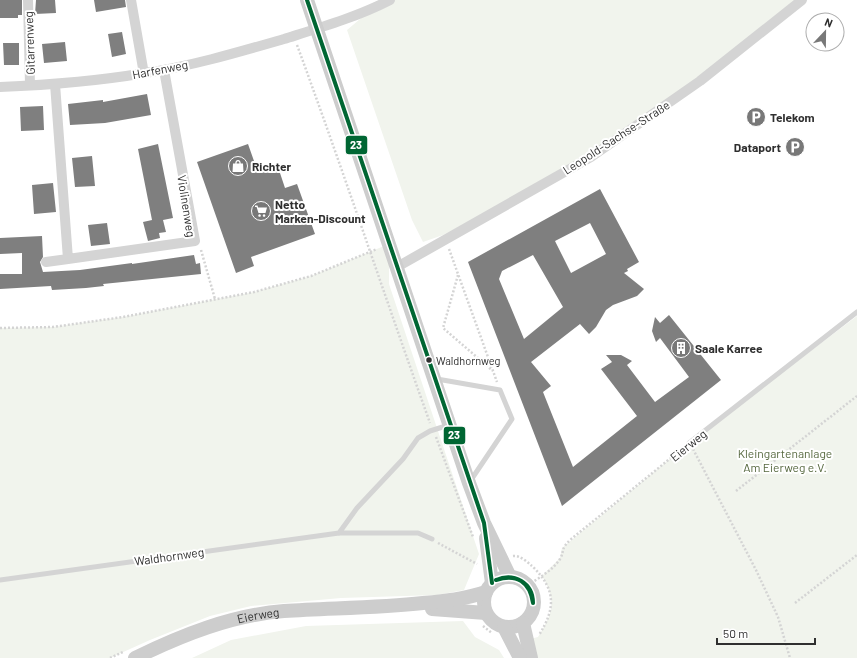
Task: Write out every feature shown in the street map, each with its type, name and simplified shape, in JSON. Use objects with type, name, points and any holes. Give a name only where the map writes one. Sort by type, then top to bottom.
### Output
[{"type":"street","name":"Gitarrenweg","points":[[28,0],[30,85]]},
{"type":"street","points":[[131,0],[144,74]]},
{"type":"street","points":[[307,0],[469,483],[484,523],[510,577]]},
{"type":"street","name":"Harfenweg","points":[[0,87],[56,84],[144,74],[164,70],[243,51],[294,36],[372,9],[390,0]]},
{"type":"street","name":"Leopold-Sachse-Straße","points":[[397,267],[591,157],[700,81],[802,0]]},
{"type":"street","name":"Violinenweg","points":[[46,262],[194,241],[164,70]]},
{"type":"street","points":[[56,84],[68,259]]},
{"type":"street","points":[[484,523],[489,588],[484,606],[486,613],[497,624],[504,627],[510,627],[522,623],[529,618],[533,610],[533,597],[528,585],[517,578],[510,577],[497,579],[489,588]]},
{"type":"street","name":"Eierweg","points":[[135,658],[163,644],[210,626],[252,616],[283,611],[388,607],[467,599],[489,588]]},
{"type":"street","name":"Eierweg","points":[[388,607],[486,613]]},
{"type":"street","points":[[522,623],[531,658]]},
{"type":"street","points":[[504,627],[520,658]]},
{"type":"lane","name":"Eierweg","points":[[689,443],[857,312]]},
{"type":"lane","points":[[434,379],[500,390],[512,419],[469,483]]},
{"type":"lane","points":[[339,533],[357,508],[403,459],[418,438],[449,424]]},
{"type":"lane","name":"Waldhornweg","points":[[0,580],[339,533],[418,533],[432,539]]},
{"type":"path","points":[[294,36],[331,139],[369,253],[474,539]]},
{"type":"path","points":[[445,239],[500,390]]},
{"type":"path","points":[[194,241],[201,251],[215,299]]},
{"type":"path","points":[[0,328],[53,327],[123,317],[254,292],[311,276],[388,244]]},
{"type":"path","points":[[458,274],[443,328],[494,371]]},
{"type":"path","points":[[736,491],[857,396]]},
{"type":"path","points":[[689,443],[756,570],[778,617],[790,658]]},
{"type":"path","name":"Eierweg","points":[[528,585],[542,576],[560,558],[562,548],[566,544],[689,443]]},
{"type":"path","points":[[432,539],[478,564]]},
{"type":"path","points":[[795,603],[857,554]]},
{"type":"path","points":[[501,559],[516,556],[526,561],[542,576],[550,590],[552,606],[546,624],[538,637]]},
{"type":"green space","points":[[390,0],[802,0],[591,157],[498,208],[443,235],[423,242],[412,220],[347,30],[372,9]]},
{"type":"green space","points":[[389,244],[389,284],[479,554],[464,590],[437,595],[341,598],[251,606],[210,616],[110,658],[0,658],[0,328],[53,327],[123,317],[254,292],[311,276]]},
{"type":"green space","name":"Kleingartenanlage Am Eierweg e.V.","points":[[857,316],[857,658],[531,658],[526,640],[538,637],[547,621],[551,607],[550,593],[542,576],[560,558],[562,548],[689,443]]},
{"type":"green space","points":[[463,621],[475,637],[499,650],[504,658],[192,658],[231,640],[306,626]]},
{"type":"building","points":[[0,0],[22,0],[22,15],[18,15],[18,18],[0,18]]},
{"type":"building","points":[[36,0],[55,0],[56,13],[35,14]]},
{"type":"building","points":[[94,0],[125,0],[126,7],[96,12]]},
{"type":"building","points":[[122,32],[126,54],[112,57],[108,34]]},
{"type":"building","points":[[65,42],[67,61],[44,63],[42,44]]},
{"type":"building","points":[[3,43],[19,43],[19,65],[4,65]]},
{"type":"building","points":[[147,94],[151,115],[105,123],[70,125],[68,104],[103,100],[103,102]]},
{"type":"building","points":[[43,106],[44,130],[21,131],[20,107]]},
{"type":"building","points":[[158,144],[173,218],[163,220],[166,232],[159,233],[160,238],[148,241],[143,222],[152,220],[138,149]]},
{"type":"building","name":"Netto Marken-Discount","points":[[248,144],[254,161],[280,173],[285,188],[297,184],[315,234],[251,257],[254,266],[236,273],[197,162]]},
{"type":"building","points":[[92,156],[95,186],[75,187],[72,158]]},
{"type":"building","points":[[53,183],[56,212],[34,214],[32,185]]},
{"type":"building","name":"Saale Karree","points":[[600,189],[639,262],[627,269],[628,271],[624,273],[644,289],[637,296],[613,305],[606,310],[596,327],[589,334],[580,324],[531,362],[551,386],[543,392],[573,467],[637,416],[601,369],[612,362],[606,355],[621,355],[632,361],[627,365],[655,402],[689,377],[660,338],[656,342],[652,331],[655,317],[660,323],[669,315],[721,380],[562,506],[468,262]],"holes":[[[590,223],[606,254],[571,273],[555,241]],[[533,255],[563,307],[524,339],[499,279],[502,271]]]},
{"type":"building","points":[[107,223],[110,244],[91,246],[88,225]]},
{"type":"building","points":[[42,236],[43,257],[40,262],[43,272],[80,270],[194,255],[196,264],[200,263],[201,274],[103,284],[104,286],[86,288],[52,290],[51,286],[0,289],[0,274],[22,274],[22,253],[0,254],[0,238]]},
{"type":"transit line","name":"23","points":[[307,0],[484,523],[492,583]]},
{"type":"transit line","name":"23","points":[[496,580],[509,577],[516,578],[521,581],[530,590],[533,603]]},
{"type":"transit line","name":"23","points":[[496,580],[510,578],[521,581],[529,590],[533,603]]},
{"type":"place","name":"Telekom","points":[[756,117]]},
{"type":"place","name":"Dataport","points":[[795,147]]},
{"type":"place","name":"Richter","points":[[238,166]]},
{"type":"place","name":"Netto Marken-Discount","points":[[261,211]]},
{"type":"place","name":"Saale Karree","points":[[681,348]]},
{"type":"place","name":"Waldhornweg","points":[[429,360]]}]
